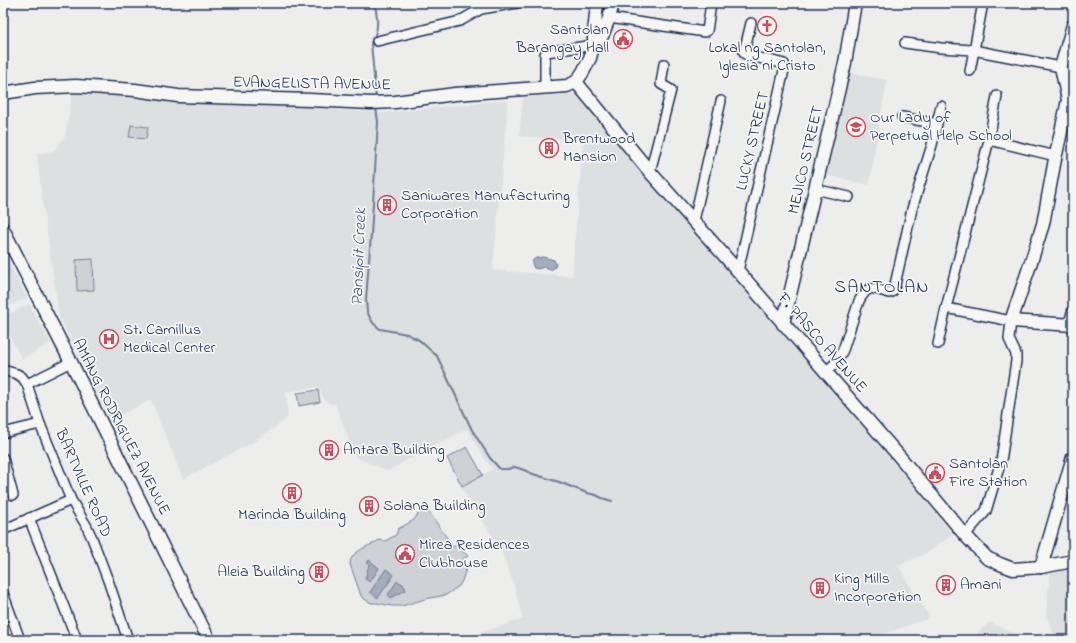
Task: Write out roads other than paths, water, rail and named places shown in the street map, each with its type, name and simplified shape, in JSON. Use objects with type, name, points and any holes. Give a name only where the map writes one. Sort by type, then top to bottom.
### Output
[{"type":"street","points":[[377,41],[460,21],[481,9],[516,3]]},
{"type":"street","points":[[576,82],[583,72],[594,44],[597,3]]},
{"type":"street","points":[[545,88],[546,52],[594,44],[602,36],[613,3]]},
{"type":"street","points":[[609,18],[705,32],[707,31],[711,3]]},
{"type":"street","name":"MEJICO STREET","points":[[783,324],[845,63],[855,3]]},
{"type":"street","points":[[970,71],[983,3]]},
{"type":"street","name":"LUCKY STREET","points":[[738,271],[785,66],[784,64],[745,54],[744,52],[751,23]]},
{"type":"street","points":[[965,535],[986,512],[1001,462],[1016,361],[1016,354],[1009,339],[1011,321],[1032,262],[1043,224],[1056,156],[1070,101],[1061,67],[1073,25]]},
{"type":"street","points":[[905,43],[941,48],[973,50],[1061,67]]},
{"type":"street","points":[[650,172],[671,90],[661,84],[664,64]]},
{"type":"street","name":"F. PASCO AVENUE","points":[[576,82],[650,172],[694,220],[965,535],[987,558],[1014,569],[1041,568],[1073,562]]},
{"type":"street","name":"EVANGELISTA AVENUE","points":[[3,93],[35,88],[76,86],[134,90],[178,96],[377,103],[455,94],[567,86],[576,82]]},
{"type":"street","points":[[938,344],[989,140],[997,96]]},
{"type":"street","points":[[694,220],[721,101]]},
{"type":"street","points":[[826,372],[836,363],[843,350],[859,301],[863,294],[872,289],[889,294],[892,292],[912,209],[932,145],[941,106]]},
{"type":"street","points":[[902,117],[936,124]]},
{"type":"street","points":[[989,140],[1056,156]]},
{"type":"street","points":[[815,190],[849,197]]},
{"type":"street","name":"AMANG RODRIGUEZ AVENUE","points":[[3,229],[209,640]]},
{"type":"street","points":[[946,308],[1011,321],[1071,325],[1073,310]]},
{"type":"street","points":[[3,370],[17,374],[22,377],[27,384],[71,362]]},
{"type":"street","name":"BARTVILLE ROAD","points":[[27,384],[40,424],[71,500],[92,538],[128,640]]},
{"type":"street","points":[[3,433],[40,424]]},
{"type":"street","points":[[1041,568],[1073,457]]},
{"type":"street","points":[[3,458],[13,495]]},
{"type":"street","points":[[3,530],[71,500]]},
{"type":"street","points":[[29,518],[77,640]]},
{"type":"street","points":[[3,593],[20,640]]},
{"type":"water","points":[[543,257],[554,260],[556,264],[555,267],[551,270],[544,267],[538,269],[534,268],[532,264],[533,260]]},
{"type":"water","points":[[369,560],[379,568],[370,582],[365,579],[369,565],[367,563]]},
{"type":"water","points":[[386,569],[394,575],[378,598],[370,592]]},
{"type":"water","points":[[397,581],[403,584],[406,590],[391,598],[388,595]]},
{"type":"waterway","name":"Pansipit Creek","points":[[373,3],[375,5],[377,20],[377,29],[371,43],[376,99]]},
{"type":"waterway","name":"Pansipit Creek","points":[[376,108],[378,122],[366,300],[367,312],[373,323],[380,329],[407,334],[419,340],[437,356],[472,430],[490,458],[500,469],[515,467],[612,501]]},
{"type":"place","name":"Lokal ng Santolan, Iglesia ni Cristo","points":[[767,26]]},
{"type":"place","name":"Santolan Barangay Hall","points":[[623,39]]},
{"type":"place","name":"Our Lady of Perpetual Help School","points":[[856,127]]},
{"type":"place","name":"Brentwood Mansion","points":[[549,148]]},
{"type":"place","name":"Saniwares Manufacturing Corporation","points":[[387,205]]},
{"type":"place","name":"St. Camillus Medical Center","points":[[109,339]]},
{"type":"place","name":"Antara Building","points":[[329,450]]},
{"type":"place","name":"Santolan Fire Station","points":[[935,473]]},
{"type":"place","name":"Marinda Building","points":[[292,493]]},
{"type":"place","name":"Solana Building","points":[[369,506]]},
{"type":"place","name":"Mirea Residences Clubhouse","points":[[405,554]]},
{"type":"place","name":"Aleia Building","points":[[319,572]]},
{"type":"place","name":"Amani","points":[[946,585]]},
{"type":"place","name":"King Mills Incorporation","points":[[820,588]]},
{"type":"district","name":"SANTOLAN","points":[[882,288]]}]
